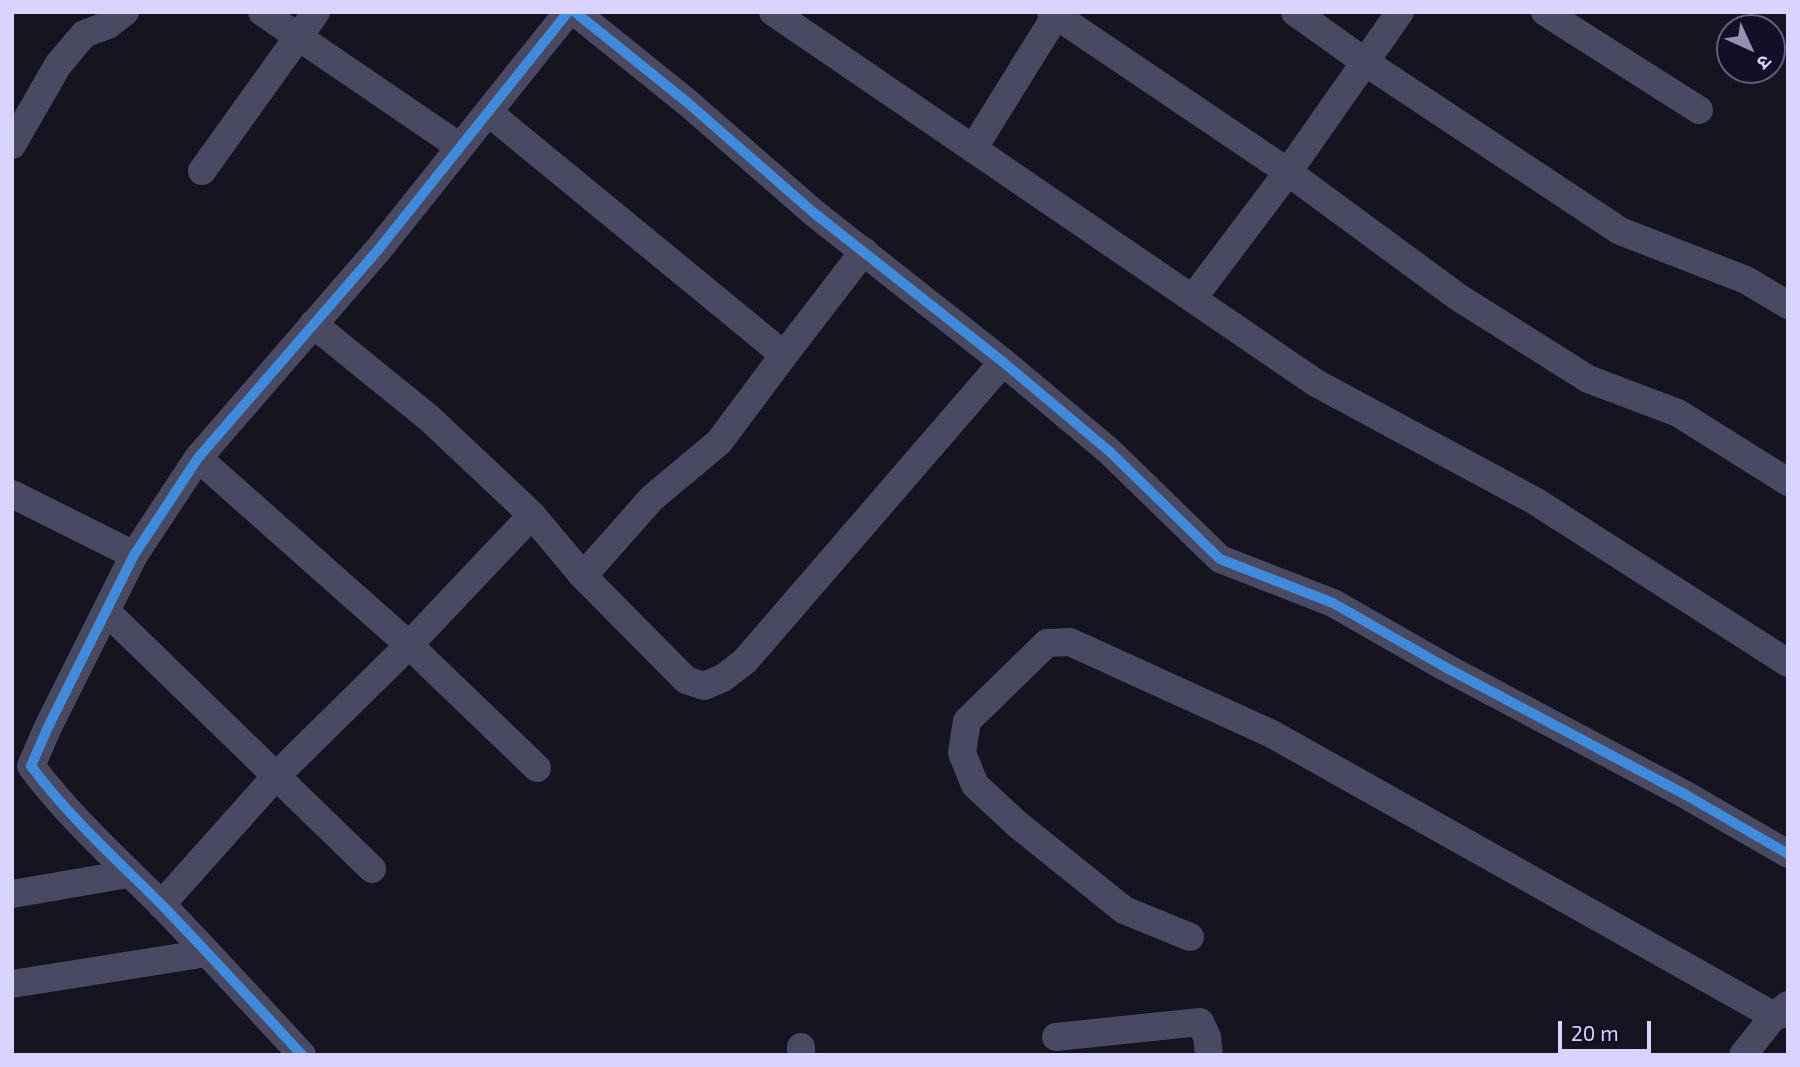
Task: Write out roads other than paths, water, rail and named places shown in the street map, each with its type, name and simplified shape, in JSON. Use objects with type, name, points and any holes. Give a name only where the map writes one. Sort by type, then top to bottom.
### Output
[{"type":"street","points":[[12,145],[58,65],[84,34],[108,25],[125,12]]},
{"type":"street","points":[[262,12],[460,147]]},
{"type":"street","points":[[202,171],[316,12]]},
{"type":"street","points":[[297,1053],[162,905],[128,874],[54,796],[31,766],[134,555],[198,458],[378,250],[568,12]]},
{"type":"street","points":[[575,12],[688,103],[814,213],[1003,362],[1109,451],[1220,559],[1333,603],[1445,667],[1686,795],[1788,853]]},
{"type":"street","points":[[773,12],[1316,383],[1535,501],[1788,663]]},
{"type":"street","points":[[1295,12],[1365,62],[1620,232],[1746,280],[1788,305]]},
{"type":"street","points":[[1193,298],[1288,172],[1400,12]]},
{"type":"street","points":[[1545,12],[1699,110]]},
{"type":"street","points":[[973,149],[1055,13],[1288,172],[1458,297],[1588,379],[1678,413],[1788,482]]},
{"type":"street","points":[[488,112],[784,355]]},
{"type":"street","points":[[583,576],[652,498],[719,442],[864,251]]},
{"type":"street","points":[[313,324],[429,418],[532,515],[583,576],[685,680],[704,686],[723,678],[745,661],[1003,362]]},
{"type":"street","points":[[198,458],[409,645],[537,768]]},
{"type":"street","points":[[12,494],[134,555]]},
{"type":"street","points":[[162,905],[277,775],[409,645],[532,515]]},
{"type":"street","points":[[106,611],[372,869]]},
{"type":"street","points":[[1190,937],[1124,909],[1017,824],[975,785],[962,753],[967,721],[1047,643],[1070,642],[1272,734],[1783,1011],[1743,1055]]},
{"type":"street","points":[[12,894],[128,874]]},
{"type":"street","points":[[12,984],[207,953]]},
{"type":"street","points":[[1056,1037],[1200,1022],[1207,1037],[1209,1055]]}]
